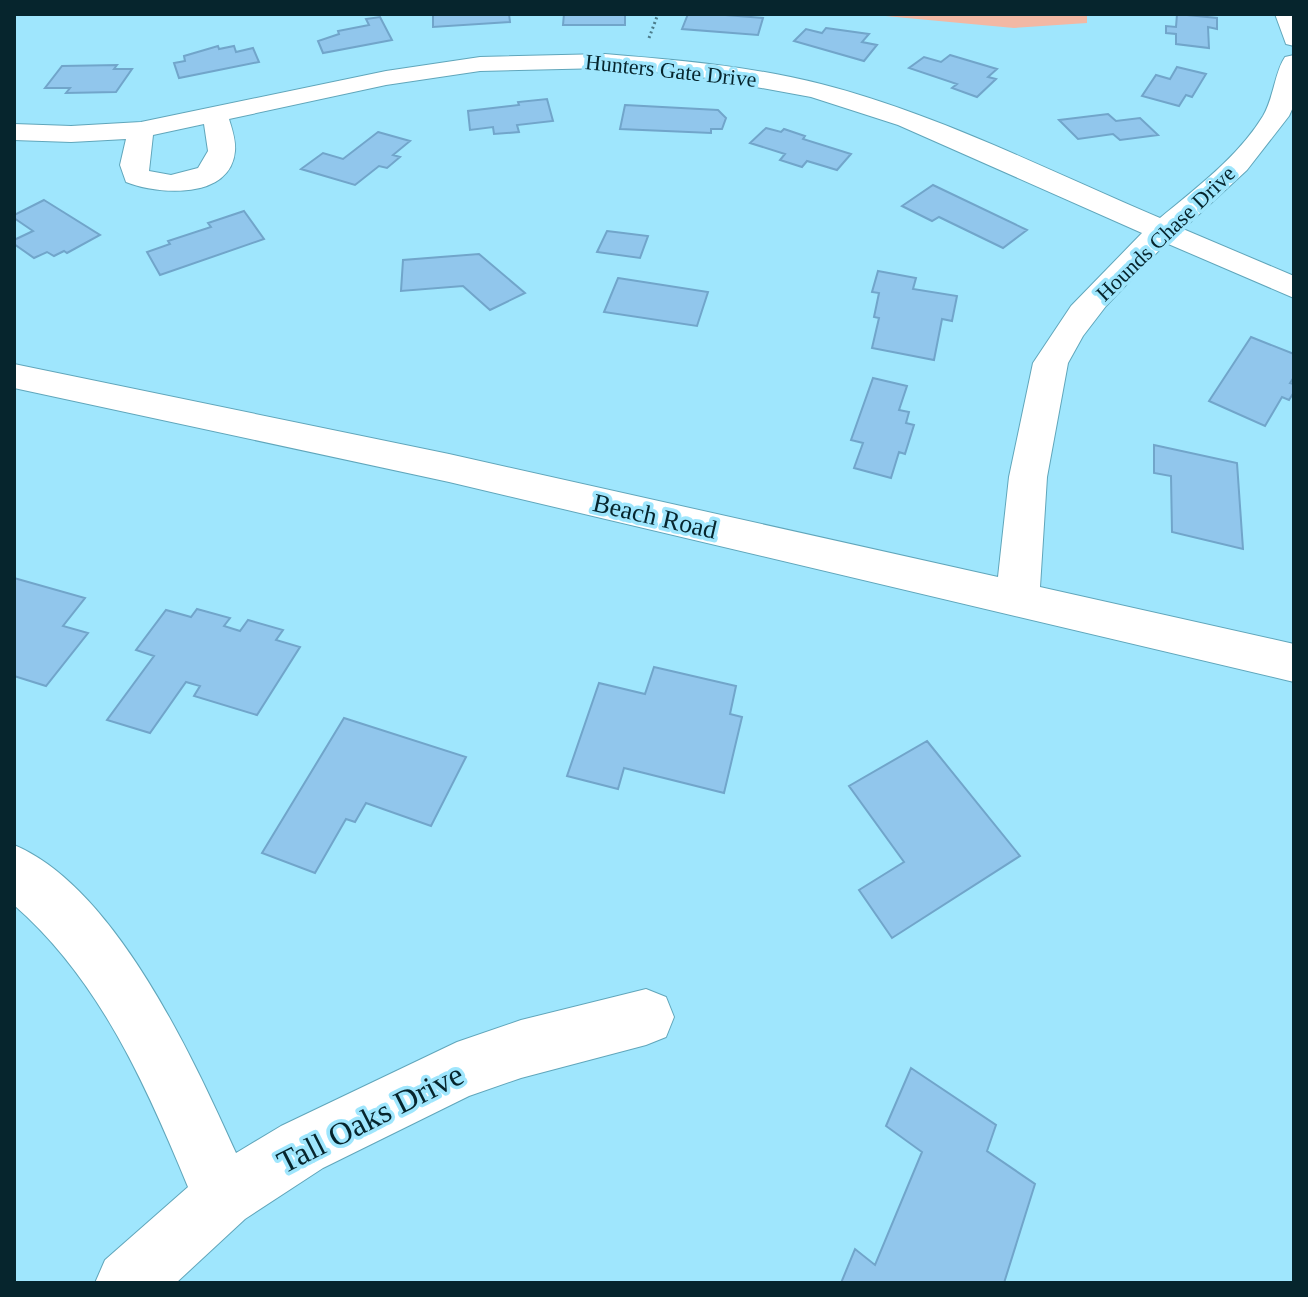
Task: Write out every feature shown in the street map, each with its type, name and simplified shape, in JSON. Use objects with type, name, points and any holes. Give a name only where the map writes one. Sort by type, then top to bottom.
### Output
[{"type":"street","points":[[1286,14],[1294,39]]},
{"type":"street","name":"Hunters Gate Drive","points":[[14,132],[71,134],[141,130],[215,117],[386,78],[480,64],[605,61],[690,68],[772,81],[879,109],[941,132],[1294,288]]},
{"type":"street","name":"Hounds Chase Drive","points":[[1018,598],[1029,459],[1052,360],[1101,291],[1242,159],[1270,127],[1293,83],[1294,62]]},
{"type":"street","points":[[141,130],[134,165],[136,176],[156,184],[170,185],[197,178],[215,167],[222,151],[215,117]]},
{"type":"street","name":"Beach Road","points":[[14,376],[449,468],[1294,663]]},
{"type":"street","points":[[14,871],[74,928],[117,983],[155,1048],[223,1197]]},
{"type":"street","name":"Tall Oaks Drive","points":[[128,1283],[223,1197],[302,1147],[457,1071],[521,1049],[646,1017]]},
{"type":"shaded area","points":[[864,14],[1087,14],[1087,23],[1014,28]]},
{"type":"building","points":[[433,14],[509,14],[510,22],[433,27]]},
{"type":"building","points":[[564,14],[625,14],[625,25],[563,25]]},
{"type":"building","points":[[688,14],[763,18],[758,35],[682,29]]},
{"type":"building","points":[[1177,14],[1217,18],[1217,29],[1208,27],[1209,48],[1176,44],[1176,34],[1166,33],[1166,26],[1176,27]]},
{"type":"building","points":[[380,17],[392,40],[323,53],[318,41],[339,34],[338,31],[369,25],[366,19]]},
{"type":"building","points":[[826,28],[869,34],[862,42],[877,45],[864,61],[794,41],[806,29],[822,33]]},
{"type":"building","points":[[218,46],[219,49],[234,46],[236,52],[253,48],[259,62],[179,78],[174,63],[185,61],[184,56]]},
{"type":"building","points":[[950,55],[997,69],[988,77],[996,79],[977,97],[952,88],[957,84],[909,68],[924,57],[941,62]]},
{"type":"building","points":[[117,65],[114,69],[132,69],[116,92],[66,93],[70,88],[45,88],[62,66]]},
{"type":"building","points":[[1177,67],[1206,74],[1192,97],[1186,95],[1179,106],[1142,96],[1156,75],[1170,79]]},
{"type":"building","points":[[547,99],[553,121],[517,125],[519,132],[494,134],[493,127],[470,130],[468,111]]},
{"type":"building","points":[[625,105],[718,110],[726,118],[722,129],[711,129],[711,133],[620,129]]},
{"type":"building","points":[[1108,114],[1116,121],[1140,118],[1158,135],[1120,140],[1113,134],[1078,139],[1059,120]]},
{"type":"building","points":[[766,128],[781,132],[784,129],[805,136],[803,139],[851,154],[837,170],[807,161],[802,167],[780,160],[785,154],[750,143]]},
{"type":"building","points":[[378,132],[410,141],[393,155],[400,157],[387,168],[379,166],[355,185],[301,169],[323,153],[343,159]]},
{"type":"building","points":[[933,185],[1027,230],[1003,248],[939,217],[932,221],[902,206]]},
{"type":"building","points":[[44,200],[100,235],[67,253],[64,251],[54,256],[47,252],[34,258],[14,244],[14,240],[33,231],[14,215]]},
{"type":"building","points":[[244,211],[264,239],[160,275],[147,252],[170,244],[168,241],[211,227],[208,223]]},
{"type":"building","points":[[607,231],[648,236],[640,258],[597,252]]},
{"type":"building","points":[[479,254],[525,293],[490,310],[463,286],[401,291],[403,260]]},
{"type":"building","points":[[878,271],[916,278],[913,289],[957,296],[952,321],[942,319],[934,360],[872,348],[879,318],[874,317],[879,293],[872,292]]},
{"type":"building","points":[[618,278],[708,292],[697,326],[604,312]]},
{"type":"building","points":[[1251,337],[1294,354],[1294,377],[1290,383],[1294,384],[1294,392],[1289,400],[1282,397],[1265,426],[1209,401]]},
{"type":"building","points":[[873,378],[907,386],[899,410],[909,412],[906,423],[914,425],[905,454],[899,452],[891,478],[854,468],[863,443],[851,440]]},
{"type":"building","points":[[1154,445],[1237,463],[1243,549],[1172,532],[1171,476],[1154,473]]},
{"type":"building","points":[[14,578],[85,598],[63,626],[88,633],[46,686],[14,676]]},
{"type":"building","points":[[197,609],[230,618],[224,626],[240,631],[248,620],[283,630],[276,640],[300,647],[257,715],[194,696],[200,686],[186,682],[150,733],[107,720],[154,656],[136,650],[166,610],[191,617]]},
{"type":"building","points":[[654,667],[736,686],[730,714],[742,717],[724,793],[624,768],[618,789],[567,776],[599,683],[645,694]]},
{"type":"building","points":[[344,718],[466,757],[431,826],[366,803],[355,822],[346,819],[315,873],[262,853]]},
{"type":"building","points":[[927,741],[1020,856],[892,938],[859,890],[904,862],[849,786]]},
{"type":"building","points":[[911,1068],[996,1125],[987,1151],[1035,1184],[1004,1283],[841,1283],[855,1249],[875,1265],[922,1152],[886,1126]]}]
